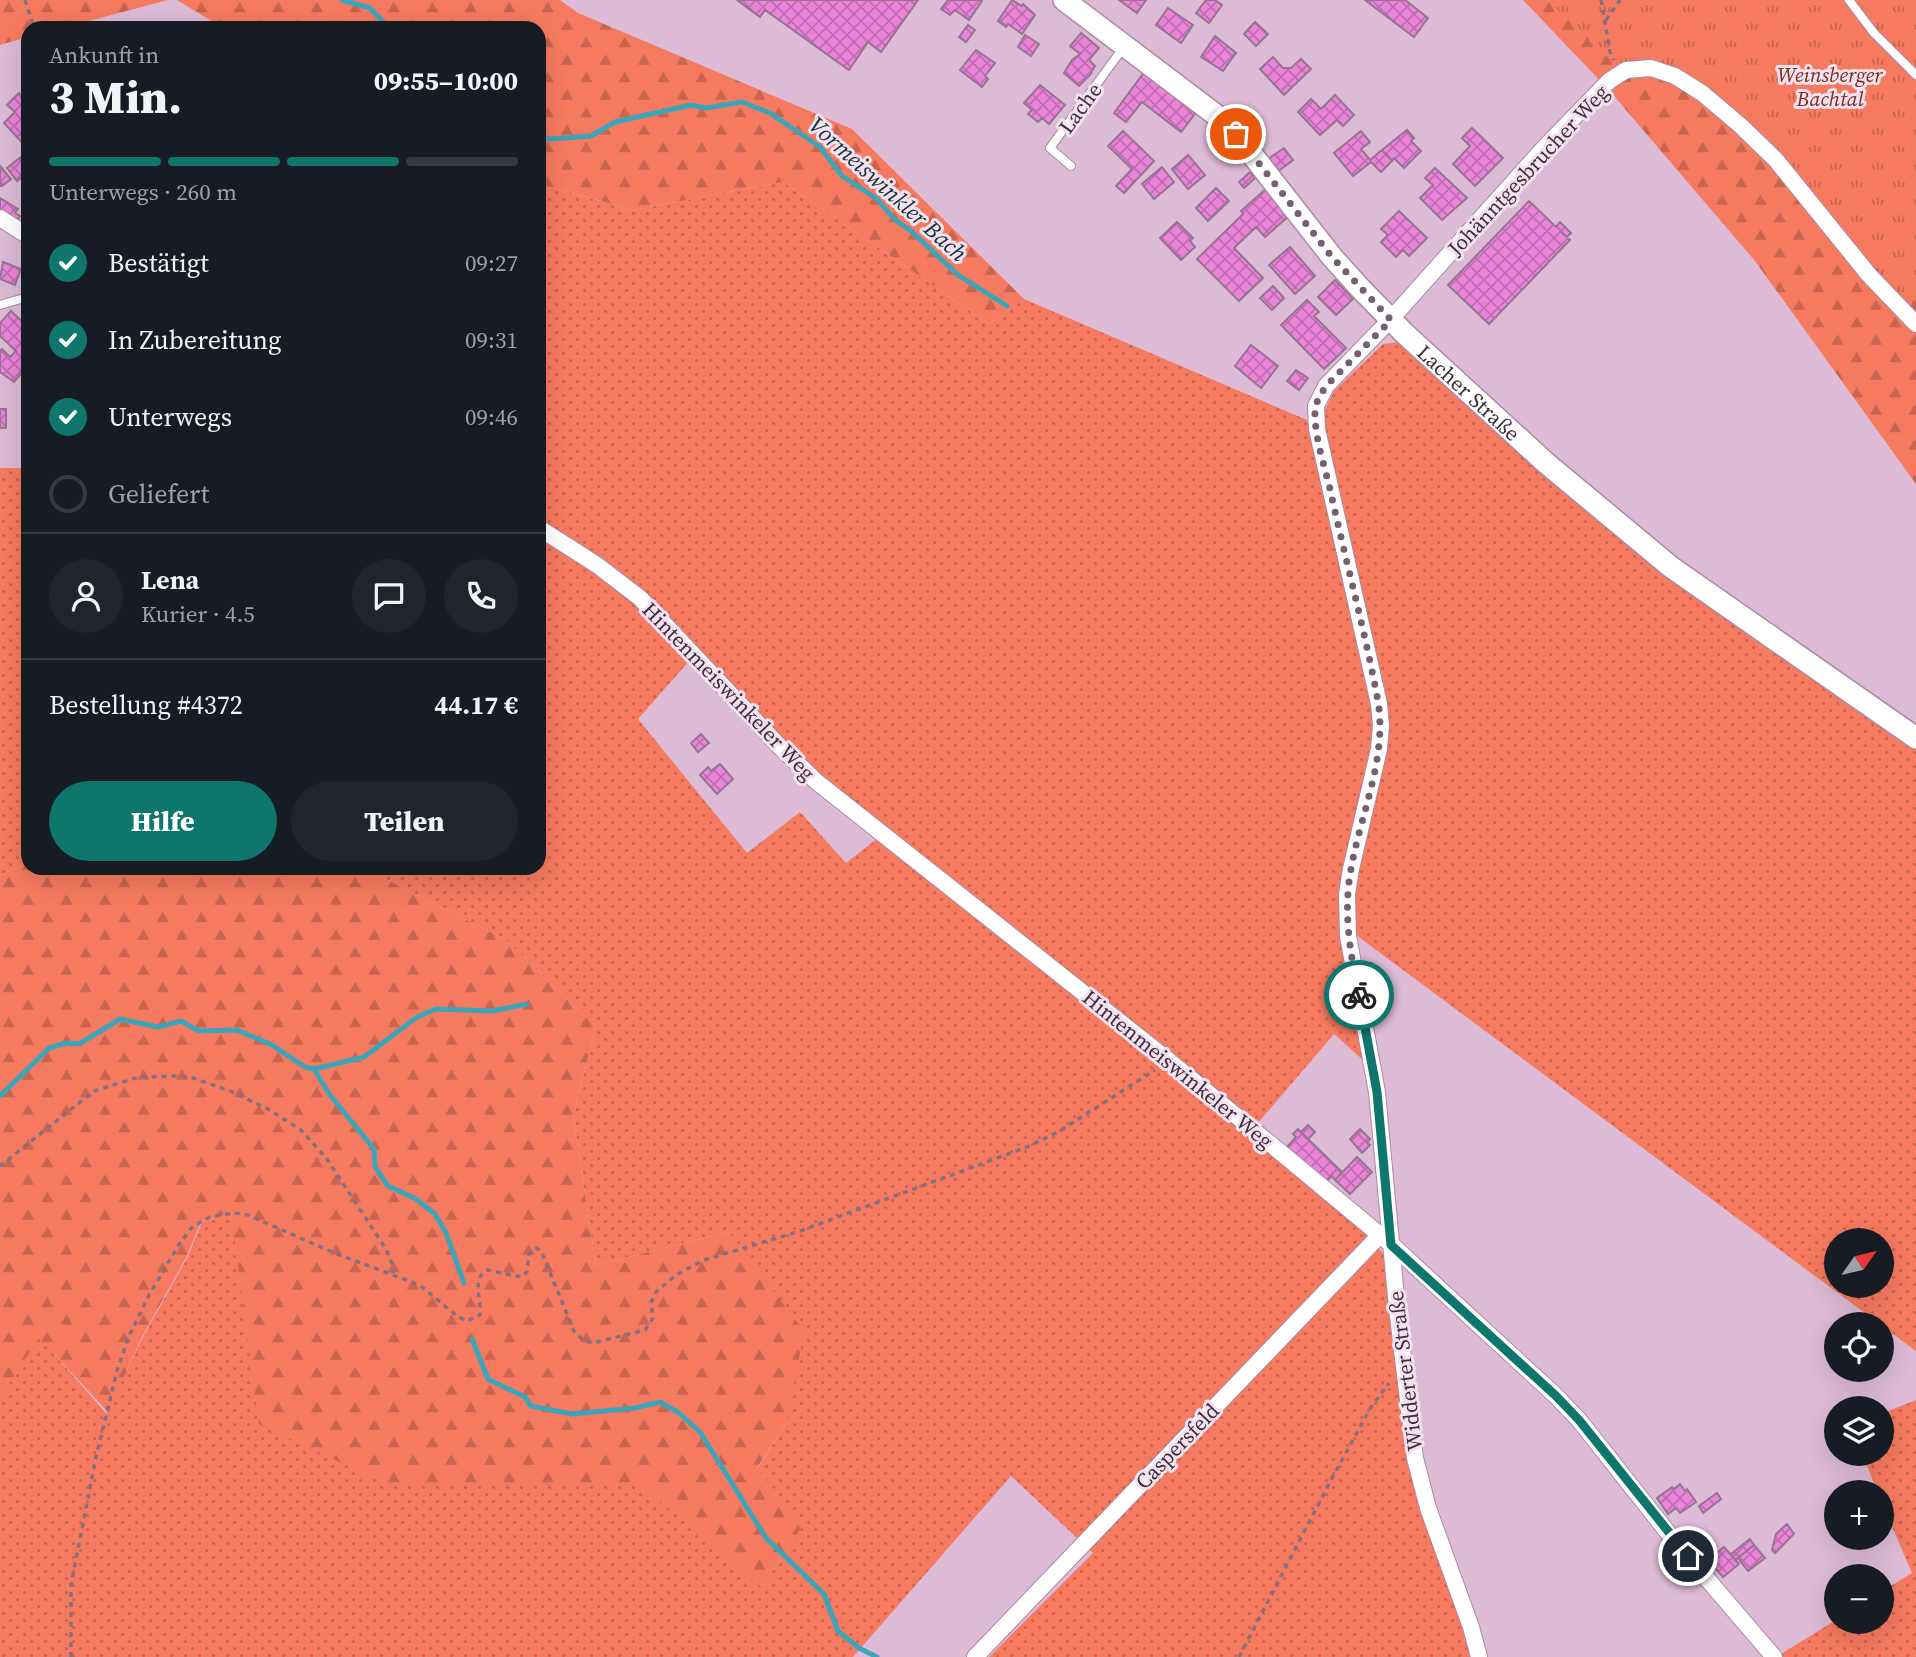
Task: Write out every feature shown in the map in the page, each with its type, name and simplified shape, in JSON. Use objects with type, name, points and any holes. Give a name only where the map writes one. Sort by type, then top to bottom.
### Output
[{"type":"street","name":"Lacher Straße","points":[[1064,0],[1170,77],[1229,126],[1332,257],[1391,320],[1546,463],[1671,566],[1916,738]]},
{"type":"street","name":"Johänntgesbrucher Weg","points":[[1391,320],[1543,149],[1609,81],[1626,70],[1651,68],[1675,76],[1702,93],[1741,126],[1783,167],[1864,269],[1916,324]]},
{"type":"street","points":[[0,218],[21,232]]},
{"type":"street","name":"Widderter Straße","points":[[1391,320],[1326,386],[1318,399],[1315,414],[1380,715],[1379,749],[1351,869],[1347,923],[1350,952],[1377,1092],[1386,1240],[1412,1441],[1420,1481],[1479,1657]]},
{"type":"street","name":"Hintenmeiswinkeler Weg","points":[[546,533],[612,575],[640,598],[780,747],[833,795],[1168,1060],[1386,1240],[1579,1420],[1673,1539],[1774,1657]]},
{"type":"street","name":"Caspersfeld","points":[[975,1657],[1386,1240]]},
{"type":"lane","points":[[1849,0],[1874,33],[1916,75]]},
{"type":"lane","name":"Lache","points":[[1071,166],[1050,148],[1125,45]]},
{"type":"lane","points":[[0,305],[21,299]]},
{"type":"path","points":[[25,0],[32,21]]},
{"type":"path","points":[[1601,0],[1610,52],[1614,60],[1626,70]]},
{"type":"path","points":[[1605,22],[1620,0]]},
{"type":"path","points":[[71,1657],[71,1585],[96,1457],[117,1371],[129,1336],[149,1295],[180,1243],[201,1220],[234,1213],[248,1215],[337,1254],[393,1273],[422,1287],[457,1316],[471,1320],[480,1315],[478,1280],[482,1273],[487,1270],[522,1277],[527,1272],[529,1254],[536,1248],[541,1251],[569,1323],[580,1338],[593,1343],[645,1330],[652,1322],[651,1303],[656,1292],[676,1275],[704,1260],[800,1231],[1027,1147],[1058,1132],[1168,1060]]},
{"type":"path","points":[[0,1166],[94,1091],[139,1077],[193,1078],[230,1091],[268,1109],[301,1130],[327,1159],[386,1249],[391,1258],[393,1273]]},
{"type":"path","points":[[1239,1657],[1354,1437],[1379,1396],[1404,1365]]},
{"type":"green space","points":[[0,0],[168,0],[88,21],[21,21],[21,39],[0,45]]},
{"type":"green space","points":[[177,0],[560,0],[578,13],[852,129],[1024,299],[989,324],[783,182],[633,210],[546,186],[546,21],[212,21]]},
{"type":"green space","points":[[1523,0],[1916,0],[1916,484],[1755,261],[1608,89]]},
{"type":"green space","name":"Weinsberger Bachtal","points":[[1546,0],[1916,0],[1916,298],[1905,306],[1686,75],[1617,68],[1591,39]]},
{"type":"green space","points":[[783,182],[989,324],[1024,299],[1307,420],[1372,701],[1373,733],[1342,878],[1340,933],[1363,1060],[1334,1034],[1258,1123],[825,782],[612,567],[546,525],[546,186],[633,210]]},
{"type":"green space","points":[[1401,342],[1916,748],[1916,1351],[1894,1335],[1894,1312],[1864,1312],[1845,1298],[1894,1298],[1894,1228],[1824,1228],[1824,1283],[1356,935],[1354,896],[1386,748],[1388,718],[1385,689],[1327,443],[1324,412],[1334,391],[1383,344]]},
{"type":"green space","points":[[0,468],[21,468],[21,866],[0,875]]},
{"type":"green space","points":[[546,540],[595,569],[635,601],[691,659],[638,719],[747,853],[800,812],[846,863],[878,838],[1224,1113],[1373,1240],[1386,1258],[1409,1463],[1473,1657],[989,1657],[1093,1553],[1011,1476],[853,1657],[0,1657],[0,1397],[38,1336],[106,1413],[143,1337],[188,1256],[202,1222],[231,1213],[639,1481],[762,1587],[802,1526],[757,1469],[787,1422],[729,1232],[596,1265],[573,1116],[596,1027],[506,940],[378,875],[546,875]]},
{"type":"green space","points":[[21,866],[21,875],[378,875],[506,940],[596,1027],[573,1116],[596,1265],[729,1232],[804,1331],[787,1422],[757,1468],[803,1525],[762,1587],[639,1483],[384,1483],[259,1424],[231,1213],[201,1222],[187,1256],[142,1337],[108,1412],[39,1338],[0,1397],[0,875]]},
{"type":"green space","points":[[1916,1400],[1916,1657],[1783,1657],[1781,1654],[1824,1627],[1824,1634],[1894,1634],[1894,1584],[1912,1573],[1894,1531],[1894,1480],[1873,1480],[1867,1466],[1894,1466],[1894,1409]]},
{"type":"building","points":[[737,0],[918,0],[881,52],[868,42],[849,70],[765,10],[760,17]]},
{"type":"building","points":[[948,0],[982,1],[969,20],[955,10],[950,15],[941,9]]},
{"type":"building","points":[[1012,0],[1022,6],[1023,4],[1035,15],[1022,34],[1008,24],[1006,27],[998,21]]},
{"type":"building","points":[[1119,0],[1146,0],[1137,13]]},
{"type":"building","points":[[1206,0],[1215,0],[1222,5],[1209,23],[1196,13]]},
{"type":"building","points":[[1365,0],[1405,0],[1428,18],[1414,37]]},
{"type":"building","points":[[1168,8],[1193,25],[1181,43],[1156,25]]},
{"type":"building","points":[[1255,22],[1268,34],[1256,46],[1244,34]]},
{"type":"building","points":[[968,25],[975,30],[966,42],[959,37]]},
{"type":"building","points":[[1081,33],[1099,48],[1089,60],[1095,66],[1079,86],[1064,73],[1072,60],[1080,54],[1070,46]]},
{"type":"building","points":[[1025,35],[1039,44],[1031,56],[1018,47]]},
{"type":"building","points":[[1215,36],[1236,53],[1223,71],[1201,57]]},
{"type":"building","points":[[976,50],[995,63],[985,76],[988,79],[982,87],[960,70]]},
{"type":"building","points":[[1273,57],[1283,68],[1291,68],[1301,59],[1311,69],[1284,95],[1260,69]]},
{"type":"building","points":[[1145,71],[1197,111],[1181,132],[1142,102],[1126,122],[1114,113]]},
{"type":"building","points":[[1040,85],[1065,105],[1049,124],[1042,118],[1038,122],[1028,114],[1032,110],[1024,103]]},
{"type":"building","points":[[19,93],[21,141],[4,123],[15,112],[7,105]]},
{"type":"building","points":[[1335,95],[1354,115],[1343,126],[1337,120],[1320,135],[1298,112],[1311,99],[1321,109]]},
{"type":"building","points":[[1472,128],[1503,158],[1475,186],[1453,164],[1470,146],[1462,138]]},
{"type":"building","points":[[1407,130],[1414,138],[1411,141],[1421,151],[1404,168],[1394,158],[1392,161],[1382,150]]},
{"type":"building","points":[[1123,131],[1154,161],[1124,193],[1116,186],[1132,169],[1108,146]]},
{"type":"building","points":[[1361,131],[1370,142],[1361,149],[1370,160],[1382,150],[1392,161],[1381,172],[1371,162],[1353,176],[1334,153]]},
{"type":"building","points":[[1284,148],[1293,160],[1277,172],[1268,159]]},
{"type":"building","points":[[1188,155],[1205,175],[1188,189],[1172,169]]},
{"type":"building","points":[[21,157],[21,178],[17,181],[7,168]]},
{"type":"building","points":[[0,166],[11,179],[2,186],[0,186]]},
{"type":"building","points":[[1162,167],[1174,182],[1154,199],[1142,184]]},
{"type":"building","points":[[1435,168],[1467,198],[1442,220],[1420,198],[1433,185],[1425,178]]},
{"type":"building","points":[[1250,172],[1255,178],[1244,188],[1239,182]]},
{"type":"building","points":[[1216,188],[1229,201],[1208,221],[1196,208]]},
{"type":"building","points":[[1267,188],[1290,215],[1265,237],[1256,227],[1234,248],[1263,278],[1239,301],[1197,259],[1243,214],[1241,211]]},
{"type":"building","points":[[0,198],[18,209],[15,213],[20,216],[16,222],[0,212]]},
{"type":"building","points":[[1529,201],[1556,227],[1560,222],[1571,233],[1567,237],[1560,231],[1570,240],[1489,324],[1448,285]]},
{"type":"building","points":[[1399,211],[1427,238],[1409,256],[1403,250],[1396,257],[1381,242],[1388,235],[1381,229]]},
{"type":"building","points":[[1177,222],[1193,238],[1190,241],[1195,247],[1181,260],[1160,238]]},
{"type":"building","points":[[1290,247],[1315,276],[1295,294],[1269,265]]},
{"type":"building","points":[[3,262],[21,269],[15,285],[0,279]]},
{"type":"building","points":[[1335,280],[1353,299],[1336,315],[1318,297]]},
{"type":"building","points":[[1273,286],[1284,298],[1272,310],[1260,298]]},
{"type":"building","points":[[1307,300],[1319,312],[1314,316],[1346,348],[1324,369],[1281,325]]},
{"type":"building","points":[[11,311],[21,320],[21,374],[14,382],[0,372],[0,351],[2,349],[10,357],[16,351],[0,336],[0,323]]},
{"type":"building","points":[[1251,345],[1278,366],[1261,388],[1235,366]]},
{"type":"building","points":[[1296,370],[1308,378],[1299,390],[1287,381]]},
{"type":"building","points":[[0,409],[6,409],[6,428],[0,428]]},
{"type":"building","points":[[701,734],[709,743],[698,752],[691,743]]},
{"type":"building","points":[[720,764],[733,779],[717,794],[700,775],[708,767],[711,771]]},
{"type":"building","points":[[1308,1125],[1315,1132],[1308,1139],[1301,1132]]},
{"type":"building","points":[[1298,1129],[1342,1172],[1335,1180],[1332,1176],[1325,1183],[1287,1147],[1296,1137],[1293,1134]]},
{"type":"building","points":[[1360,1129],[1370,1139],[1367,1142],[1370,1145],[1362,1153],[1350,1139]]},
{"type":"building","points":[[1357,1157],[1372,1172],[1350,1194],[1335,1180]]},
{"type":"building","points":[[1680,1484],[1696,1502],[1680,1513],[1676,1508],[1668,1514],[1657,1498]]},
{"type":"building","points":[[1717,1493],[1721,1499],[1703,1513],[1699,1506]]},
{"type":"building","points":[[1787,1524],[1794,1534],[1775,1553],[1772,1550],[1776,1534]]},
{"type":"building","points":[[1750,1539],[1754,1545],[1735,1560],[1731,1554]]},
{"type":"building","points":[[1754,1545],[1765,1558],[1748,1571],[1738,1558]]},
{"type":"building","points":[[1724,1547],[1739,1564],[1723,1577],[1708,1560]]},
{"type":"waterway","name":"Vormeiswinkler Bach","points":[[342,0],[370,8],[382,21]]},
{"type":"waterway","name":"Vormeiswinkler Bach","points":[[546,138],[591,136],[615,122],[691,105],[706,108],[742,102],[770,113],[820,147],[842,176],[877,199],[894,219],[911,231],[958,275],[1007,306]]},
{"type":"waterway","points":[[314,1069],[364,1057],[417,1017],[436,1009],[492,1011],[527,1004]]},
{"type":"waterway","points":[[0,1096],[49,1048],[66,1043],[79,1044],[120,1019],[158,1027],[181,1021],[199,1031],[237,1030],[272,1045],[305,1067],[314,1069],[330,1095],[374,1149],[375,1167],[388,1186],[416,1199],[435,1214],[446,1233],[464,1283]]},
{"type":"waterway","points":[[472,1339],[488,1379],[525,1397],[531,1406],[572,1414],[635,1408],[660,1402],[679,1413],[700,1432],[766,1538],[824,1594],[838,1631],[859,1648],[877,1657]]},
{"type":"way so far","points":[[1236,134],[1332,257],[1391,320],[1326,386],[1318,399],[1315,414],[1374,680],[1381,725],[1379,749],[1351,869],[1348,894],[1348,936],[1359,995]]},
{"type":"route","points":[[1359,995],[1377,1092],[1391,1245],[1579,1420],[1688,1556]]}]
